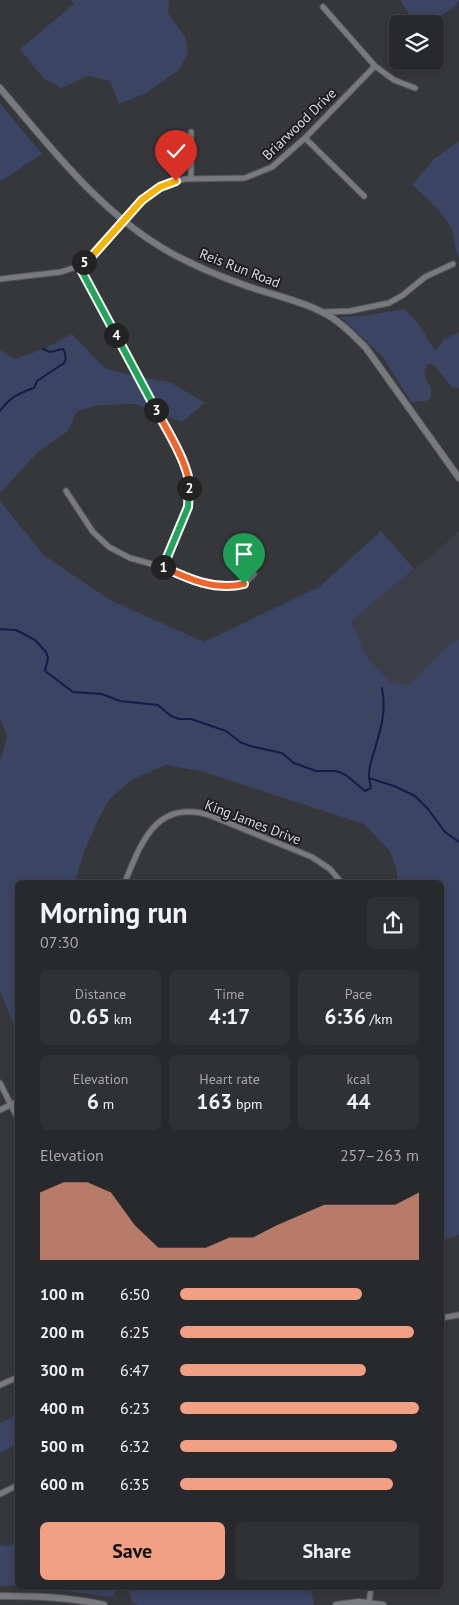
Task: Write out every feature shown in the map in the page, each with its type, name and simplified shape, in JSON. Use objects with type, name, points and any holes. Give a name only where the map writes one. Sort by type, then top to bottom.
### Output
[{"type":"street","points":[[323,8],[375,66],[394,80],[414,88]]},
{"type":"street","name":"Briarwood Drive","points":[[79,266],[93,255],[141,201],[153,191],[176,181],[191,178],[237,179],[259,173],[279,162],[375,66]]},
{"type":"street","name":"Reis Run Road","points":[[0,88],[74,174],[124,220],[156,244],[192,264],[247,286],[304,303],[324,312],[348,331],[366,348],[459,478]]},
{"type":"street","points":[[191,132],[191,178]]},
{"type":"street","points":[[305,138],[364,196]]},
{"type":"street","points":[[324,312],[350,311],[389,303],[403,295],[425,277],[452,264]]},
{"type":"street","points":[[0,279],[62,272],[79,266],[183,462],[190,483],[188,507],[162,567]]},
{"type":"street","points":[[66,491],[93,532],[109,547],[130,558],[162,567],[194,582],[231,588],[244,584],[254,574]]},
{"type":"street","name":"King James Drive","points":[[126,880],[144,838],[158,822],[174,814],[193,811],[217,818],[312,857],[330,869],[338,880]]},
{"type":"street","points":[[0,1084],[15,1113]]},
{"type":"street","points":[[0,1110],[15,1102]]},
{"type":"street","points":[[444,1318],[459,1315]]},
{"type":"street","points":[[0,1385],[15,1378]]},
{"type":"street","points":[[0,1494],[15,1486]]},
{"type":"street","points":[[369,1603],[371,1590]]},
{"type":"street","points":[[0,1596],[52,1597],[104,1605]]},
{"type":"street","points":[[336,1605],[345,1603],[383,1605]]},
{"type":"shaded area","points":[[71,0],[169,0],[168,13],[185,37],[188,52],[179,70],[146,93],[119,104],[110,81],[88,76],[61,88],[44,79],[20,49],[74,4]]},
{"type":"shaded area","points":[[400,0],[459,0],[456,6],[442,15],[410,15]]},
{"type":"shaded area","points":[[0,103],[42,154],[0,182]]},
{"type":"shaded area","points":[[459,141],[459,258],[448,222],[412,185],[434,159]]},
{"type":"shaded area","points":[[404,309],[418,323],[435,351],[444,340],[459,332],[459,388],[452,387],[434,365],[428,363],[425,370],[426,380],[431,387],[431,397],[426,401],[411,402],[383,357],[341,317],[363,316]]},
{"type":"shaded area","points":[[72,334],[105,368],[133,376],[170,382],[205,403],[182,422],[135,404],[100,405],[77,411],[68,431],[38,452],[0,493],[0,350],[15,359],[44,349]]},
{"type":"shaded area","points":[[0,501],[45,556],[110,600],[204,642],[319,587],[381,531],[414,569],[351,621],[366,656],[390,682],[410,685],[450,643],[459,640],[459,1235],[444,1240],[444,880],[397,880],[397,872],[390,851],[364,824],[201,771],[165,765],[131,780],[109,800],[83,855],[76,880],[15,880],[15,1029],[0,991],[0,759],[7,735],[0,719]]},
{"type":"shaded area","points":[[459,531],[459,640],[450,643],[410,685],[390,682],[366,656],[351,621]]},
{"type":"shaded area","points":[[15,1416],[15,1446],[0,1453],[0,1423]]},
{"type":"shaded area","points":[[15,1543],[15,1585],[0,1586],[0,1545],[7,1546]]},
{"type":"shaded area","points":[[57,1590],[116,1590],[113,1597]]},
{"type":"shaded area","points":[[129,1590],[311,1590],[314,1605],[138,1605],[132,1603]]},
{"type":"waterway","points":[[0,411],[11,399],[34,388],[37,381],[64,363],[66,356],[63,349],[50,352],[43,349]]},
{"type":"waterway","points":[[0,629],[16,630],[35,640],[46,652],[48,658],[45,671],[73,692],[102,694],[120,701],[158,705],[171,716],[179,719],[191,719],[226,731],[240,742],[282,753],[294,763],[316,771],[336,771],[346,775],[365,791],[371,788],[369,778],[394,786],[415,796],[428,809],[445,832],[459,842]]},
{"type":"waterway","points":[[369,778],[370,766],[383,714],[382,688]]},
{"type":"route","points":[[176,181],[153,191],[141,201],[93,255],[79,266],[183,462],[190,483],[188,507],[162,567],[194,582],[231,588],[244,584]]}]
